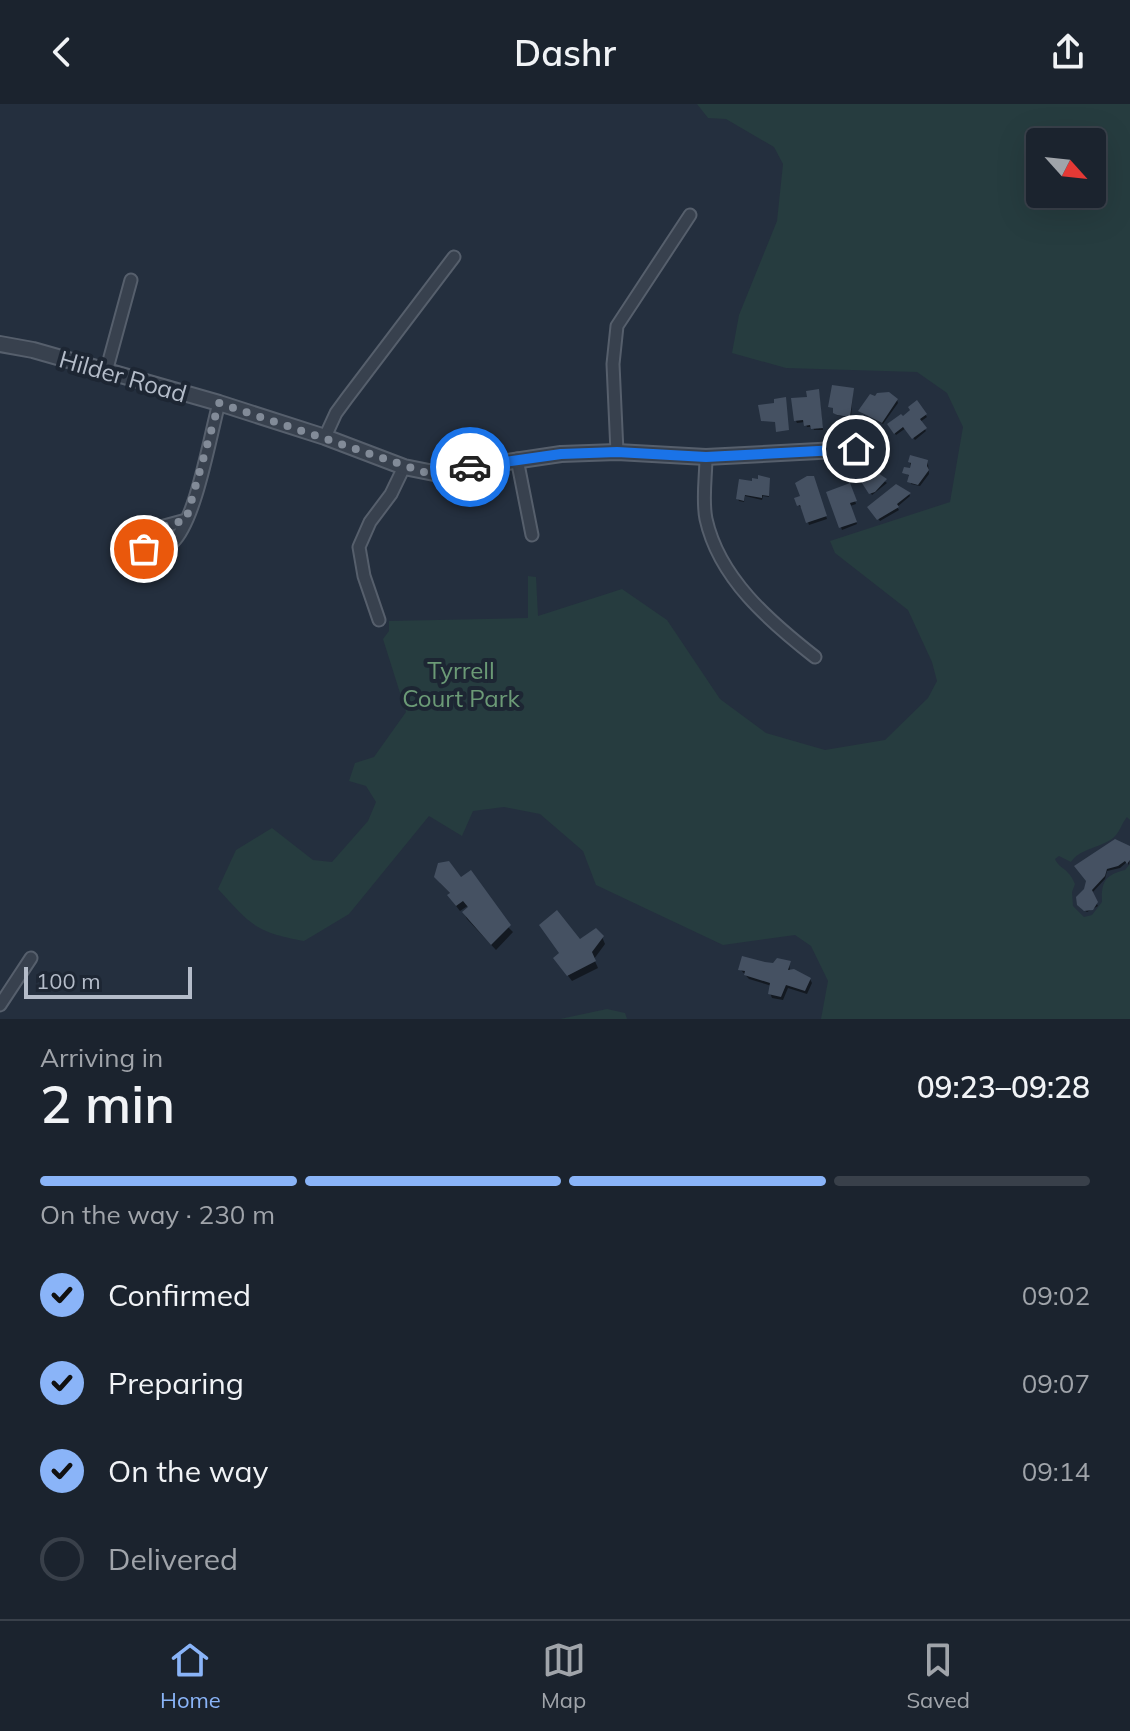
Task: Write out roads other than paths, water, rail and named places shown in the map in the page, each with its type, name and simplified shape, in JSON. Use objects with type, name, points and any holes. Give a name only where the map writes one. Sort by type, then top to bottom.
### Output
[{"type":"street","points":[[617,452],[613,364],[617,326],[690,215]]},
{"type":"street","points":[[325,437],[342,405],[454,257]]},
{"type":"street","points":[[106,372],[131,280]]},
{"type":"street","name":"Hilder Road","points":[[0,344],[33,350],[219,403],[325,437],[404,467],[434,473],[547,455],[617,452],[706,457],[856,449]]},
{"type":"street","points":[[186,520],[219,403]]},
{"type":"street","points":[[706,457],[706,516],[714,543],[752,603],[815,657]]},
{"type":"street","points":[[517,459],[532,535]]},
{"type":"street","points":[[379,620],[364,576],[359,547],[370,522],[391,494],[404,467]]},
{"type":"street","points":[[0,1005],[31,958]]},
{"type":"park label","name":"Tyrrell Court Park","points":[[461,684]]}]
